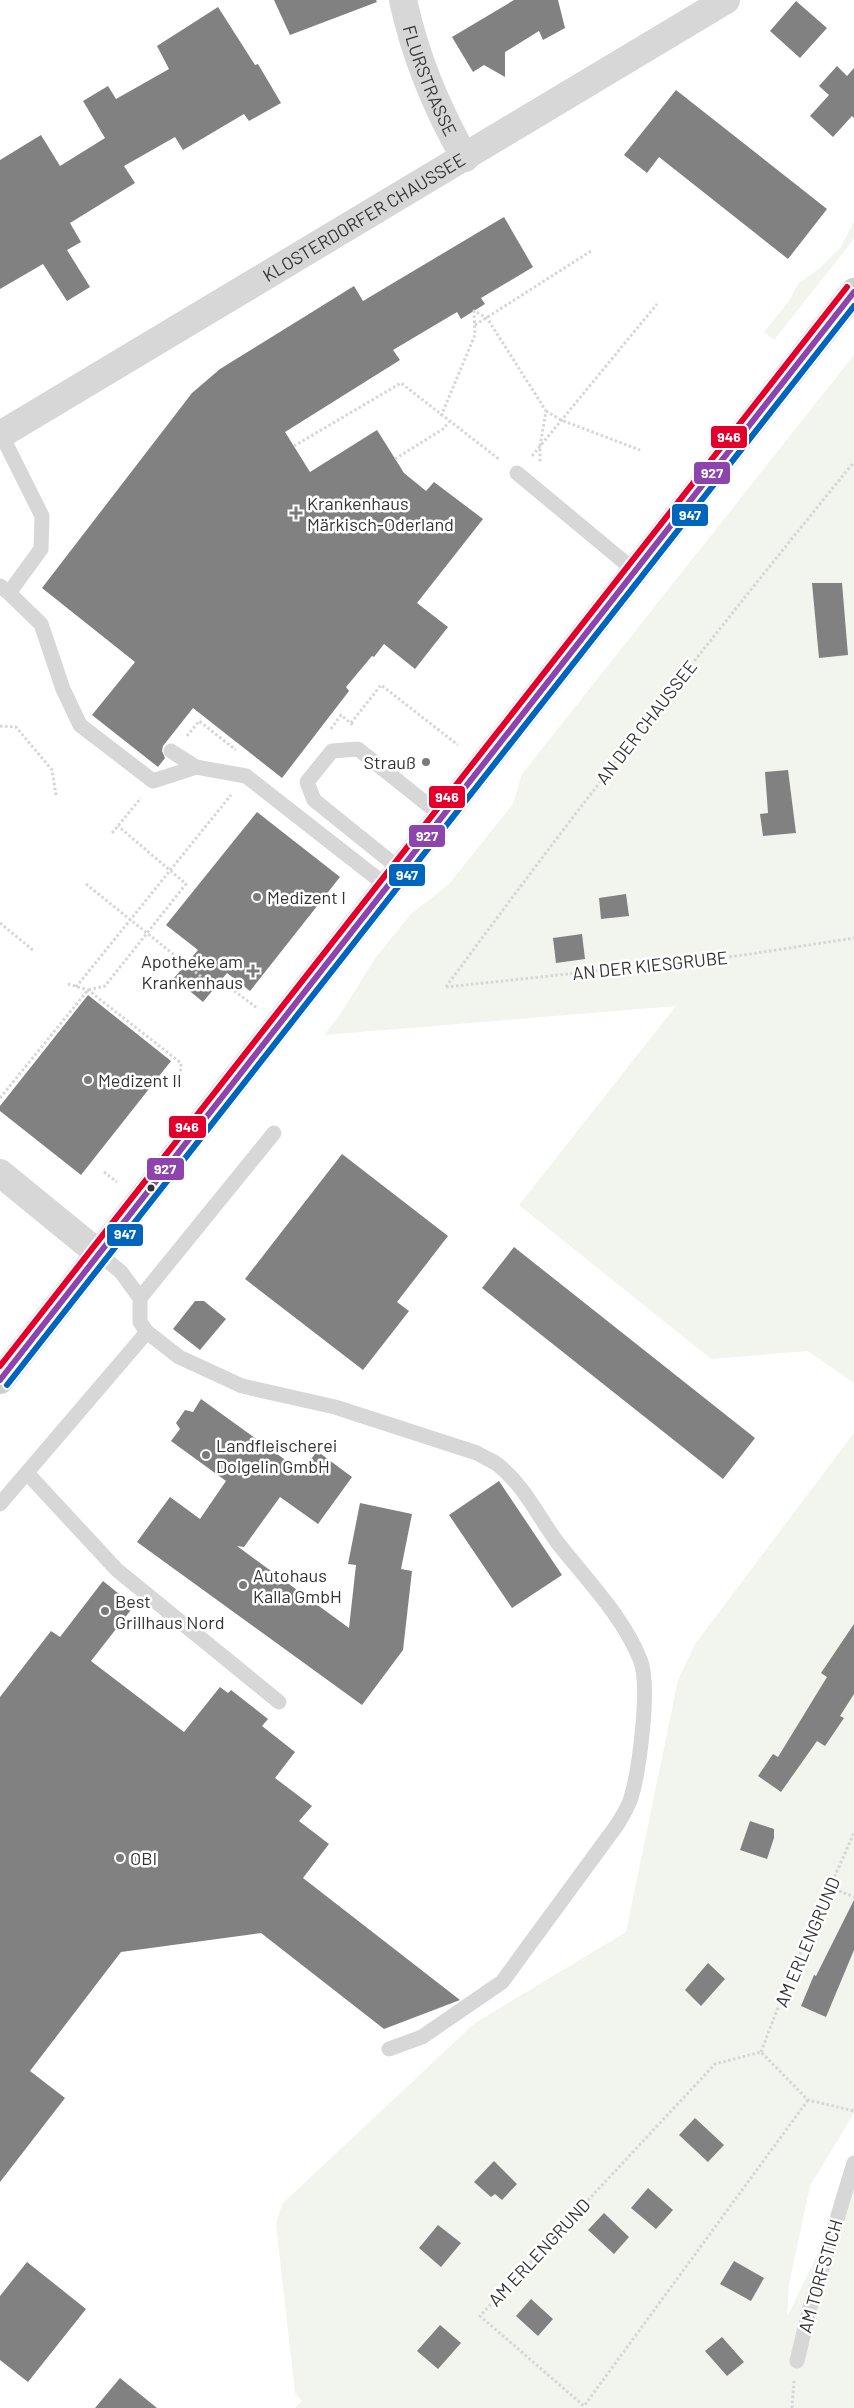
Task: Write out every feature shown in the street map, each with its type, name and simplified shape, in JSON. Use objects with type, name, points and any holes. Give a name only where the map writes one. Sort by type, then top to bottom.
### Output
[{"type":"main road","points":[[0,1380],[98,1252],[443,817],[854,292]]},
{"type":"street","name":"FLURSTRASSE","points":[[404,0],[422,68],[449,130],[465,158]]},
{"type":"street","name":"KLOSTERDORFER CHAUSSEE","points":[[0,435],[726,0]]},
{"type":"street","points":[[0,1172],[98,1252]]},
{"type":"lane","points":[[0,435],[42,516],[41,549],[4,589],[41,624],[63,689],[80,725],[153,781],[196,767]]},
{"type":"lane","points":[[518,473],[635,570]]},
{"type":"lane","points":[[394,879],[314,800],[307,782],[332,751],[358,749],[443,817]]},
{"type":"lane","points":[[172,752],[196,767],[246,776],[394,879]]},
{"type":"lane","points":[[140,1298],[274,1133]]},
{"type":"lane","points":[[98,1252],[121,1272],[140,1298],[140,1322],[147,1332],[180,1357],[242,1386],[334,1407],[477,1453],[496,1464],[519,1487],[557,1541],[596,1588],[622,1626],[641,1661],[644,1698],[638,1772],[630,1800],[617,1825],[502,1982],[422,2037],[388,2049]]},
{"type":"lane","points":[[0,1504],[147,1332]]},
{"type":"lane","points":[[27,1473],[117,1570],[279,1702]]},
{"type":"lane","name":"AM TORFSTICH","points":[[797,2361],[809,2311],[854,2163]]},
{"type":"path","points":[[475,325],[592,251]]},
{"type":"path","points":[[294,446],[400,383],[518,473],[656,304]]},
{"type":"path","points":[[441,416],[475,335],[474,311],[487,318],[546,411],[561,420],[640,450]]},
{"type":"path","points":[[539,490],[540,446],[546,411]]},
{"type":"path","points":[[395,459],[443,430],[449,422]]},
{"type":"path","name":"AN DER CHAUSSEE","points":[[446,987],[557,836],[725,620],[854,462]]},
{"type":"path","points":[[350,723],[381,685],[458,745]]},
{"type":"path","points":[[325,736],[341,715],[358,728]]},
{"type":"path","points":[[76,987],[254,765],[199,721],[172,752]]},
{"type":"path","points":[[0,726],[16,727],[52,770],[56,795]]},
{"type":"path","points":[[112,833],[156,780]]},
{"type":"path","points":[[0,1098],[88,990],[105,986],[186,884],[118,826]]},
{"type":"path","points":[[86,884],[132,919],[214,987],[233,990],[257,1008]]},
{"type":"path","points":[[0,923],[34,951]]},
{"type":"path","name":"AN DER KIESGRUBE","points":[[446,987],[737,956],[854,938]]},
{"type":"path","points":[[68,984],[88,990],[181,1063],[179,1089]]},
{"type":"path","points":[[104,1172],[117,1182]]},
{"type":"path","name":"AM ERLENGRUND","points":[[808,2100],[584,2406],[480,2316],[715,2064],[761,2052],[788,1982],[854,1833]]},
{"type":"path","points":[[830,1887],[854,1897]]},
{"type":"path","points":[[761,2052],[808,2100],[854,2111]]},
{"type":"shaded area","points":[[854,221],[854,239],[774,340],[764,332],[789,301],[798,284],[821,267],[841,247]]},
{"type":"shaded area","points":[[854,355],[854,1383],[808,1351],[711,1359],[519,1205],[676,1006],[324,1035],[339,1016],[376,957],[411,914],[449,884],[513,804],[522,774]]},
{"type":"shaded area","points":[[854,1433],[854,2113],[810,2186],[789,2284],[787,2317],[854,2179],[854,2408],[295,2408],[302,2401],[295,2393],[276,2224],[282,2204],[475,2023],[626,1932],[678,1680],[695,1644]]},
{"type":"building","points":[[274,0],[376,0],[377,2],[290,35]]},
{"type":"building","points":[[514,0],[558,0],[565,28],[543,40],[539,31],[505,52],[505,77],[484,65],[473,72],[452,37]]},
{"type":"building","points":[[796,1],[827,28],[800,58],[770,31]]},
{"type":"building","points":[[218,7],[255,65],[258,64],[281,103],[249,121],[244,114],[183,150],[175,137],[124,166],[135,183],[70,223],[81,242],[67,250],[90,287],[67,301],[43,264],[0,289],[0,160],[41,135],[60,166],[105,138],[83,101],[108,86],[116,99],[169,69],[157,46]]},
{"type":"building","points":[[837,66],[847,76],[854,68],[854,118],[852,116],[833,137],[810,116],[829,95],[819,86]]},
{"type":"building","points":[[676,90],[827,209],[788,259],[659,157],[647,173],[624,155]]},
{"type":"building","name":"Krankenhaus Märkisch-Oderland","points":[[504,217],[533,267],[481,298],[485,304],[461,319],[457,312],[393,350],[400,360],[285,432],[310,472],[377,430],[404,473],[426,491],[434,482],[483,519],[417,603],[448,627],[415,669],[384,644],[346,687],[349,691],[282,778],[193,708],[163,746],[162,751],[165,758],[158,767],[92,715],[135,662],[42,588],[192,393],[220,369],[354,286],[363,301]]},
{"type":"building","points":[[812,583],[842,583],[848,655],[819,658]]},
{"type":"building","points":[[788,770],[796,833],[763,836],[760,814],[768,813],[765,772]]},
{"type":"building","name":"Medizent I","points":[[257,812],[340,877],[250,991],[227,973],[203,1002],[174,978],[198,950],[166,925]]},
{"type":"building","points":[[626,894],[629,916],[601,919],[599,898]]},
{"type":"building","points":[[582,934],[585,959],[556,963],[553,938]]},
{"type":"building","name":"Medizent II","points":[[88,995],[171,1061],[81,1175],[0,1111],[0,1106]]},
{"type":"building","points":[[342,1154],[448,1236],[397,1302],[409,1311],[363,1370],[245,1279]]},
{"type":"building","points":[[514,1247],[755,1438],[723,1479],[482,1288]]},
{"type":"building","points":[[195,1301],[204,1301],[226,1319],[200,1350],[173,1329]]},
{"type":"building","points":[[201,1399],[302,1472],[317,1451],[352,1477],[318,1524],[280,1497],[244,1547],[237,1546],[349,1628],[356,1565],[348,1564],[360,1503],[412,1514],[401,1569],[412,1571],[403,1650],[362,1705],[137,1542],[170,1497],[200,1519],[226,1481],[171,1441],[180,1429],[176,1423],[185,1410],[193,1412]]},
{"type":"building","points":[[499,1481],[562,1575],[512,1608],[449,1515]]},
{"type":"building","name":"OBI","points":[[103,1581],[134,1606],[91,1661],[184,1732],[220,1687],[228,1693],[231,1690],[268,1719],[262,1726],[295,1752],[275,1778],[312,1806],[299,1821],[329,1844],[303,1878],[460,2000],[384,2029],[261,1933],[121,1952],[30,2071],[65,2098],[0,2182],[0,1697],[51,1631],[60,1637]]},
{"type":"building","points":[[854,1624],[854,1694],[840,1716],[844,1718],[825,1746],[817,1741],[781,1792],[758,1776],[773,1754],[778,1757],[827,1677],[821,1673]]},
{"type":"building","points":[[750,1821],[774,1829],[774,1838],[767,1859],[740,1850]]},
{"type":"building","points":[[854,1900],[854,1950],[826,2017],[801,2006],[814,1975],[816,1976]]},
{"type":"building","points":[[708,1963],[725,1979],[701,2006],[685,1990]]},
{"type":"building","points":[[695,2118],[724,2145],[708,2162],[679,2135]]},
{"type":"building","points":[[494,2161],[517,2184],[502,2200],[495,2194],[491,2197],[474,2182]]},
{"type":"building","points":[[648,2188],[673,2210],[656,2229],[631,2208]]},
{"type":"building","points":[[604,2213],[629,2237],[614,2254],[588,2230]]},
{"type":"building","points":[[438,2225],[461,2243],[441,2267],[419,2248]]},
{"type":"building","points":[[734,2261],[764,2278],[751,2301],[720,2284]]},
{"type":"building","points":[[27,2262],[86,2309],[28,2382],[0,2360],[0,2296]]},
{"type":"building","points":[[531,2299],[553,2319],[538,2336],[516,2316]]},
{"type":"building","points":[[440,2325],[461,2343],[438,2369],[417,2351]]},
{"type":"building","points":[[722,2337],[744,2362],[727,2376],[705,2351]]},
{"type":"building","points":[[120,2378],[157,2408],[95,2408]]},
{"type":"transit line","name":"946","points":[[0,1366],[847,287]]},
{"type":"transit line","name":"927","points":[[0,1380],[854,292]]},
{"type":"transit line","name":"947","points":[[7,1385],[854,306]]},
{"type":"place","name":"Krankenhaus Märkisch-Oderland","points":[[296,513]]},
{"type":"place","name":"Strauß","points":[[426,762]]},
{"type":"place","name":"Medizent I","points":[[257,897]]},
{"type":"place","name":"Apotheke am Krankenhaus","points":[[253,971]]},
{"type":"place","name":"Medizent II","points":[[88,1080]]},
{"type":"place","name":"Landfleischerei Dolgelin GmbH","points":[[206,1455]]},
{"type":"place","name":"Autohaus Kalla GmbH","points":[[243,1585]]},
{"type":"place","name":"Best Grillhaus Nord","points":[[105,1611]]},
{"type":"place","name":"OBI","points":[[120,1858]]}]
